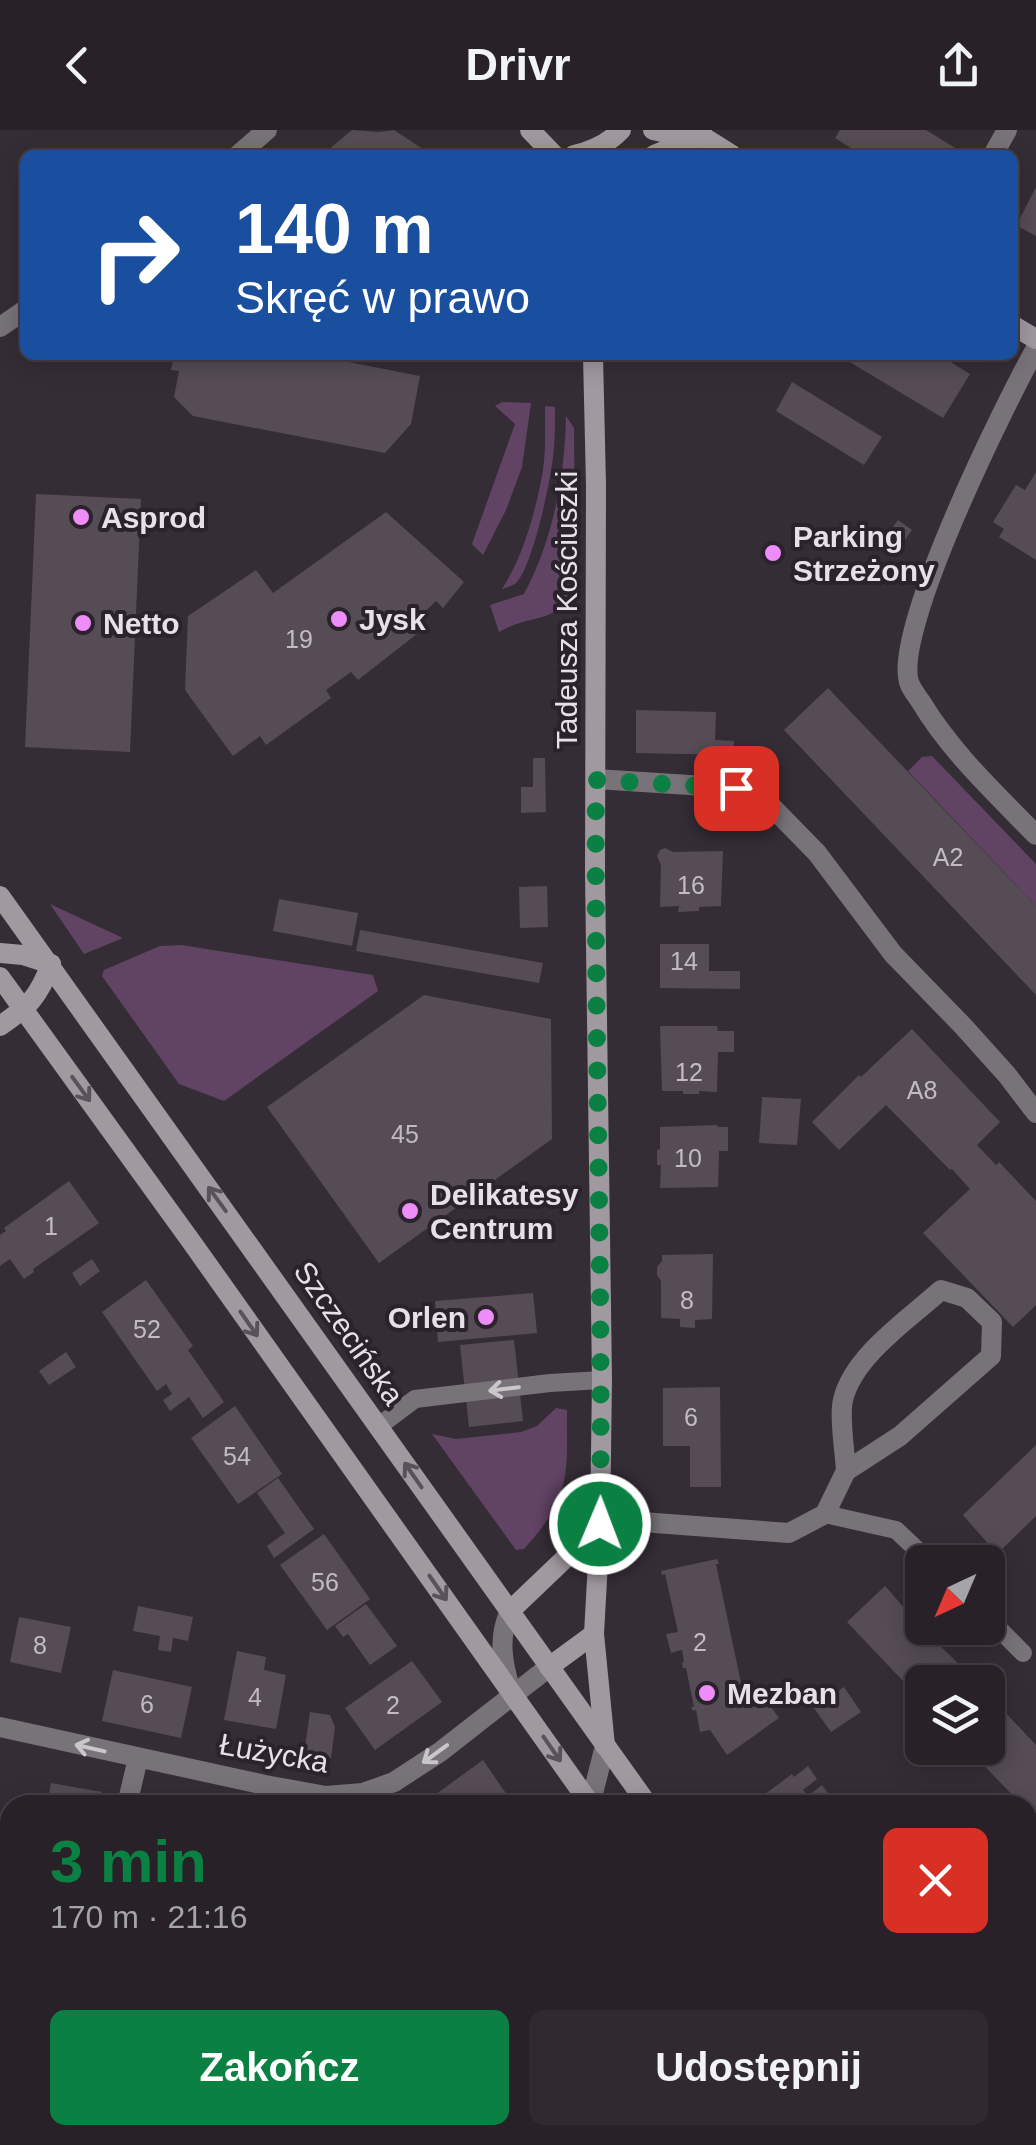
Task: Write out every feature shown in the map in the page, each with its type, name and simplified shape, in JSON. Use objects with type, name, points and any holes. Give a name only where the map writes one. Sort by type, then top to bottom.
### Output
[{"type":"main road","points":[[530,130],[557,150]]},
{"type":"main road","points":[[653,130],[699,136],[723,150]]},
{"type":"main road","points":[[666,150],[699,136]]},
{"type":"main road","points":[[591,150],[617,137]]},
{"type":"main road","name":"Tadeusza Kościuszki","points":[[594,360],[595,874],[602,1380],[594,1634],[605,1746]]},
{"type":"main road","name":"Szczecińska","points":[[0,896],[641,1795]]},
{"type":"main road","points":[[0,953],[24,955],[50,964],[40,990],[24,1010],[0,1026]]},
{"type":"main road","points":[[0,977],[583,1795]]},
{"type":"main road","points":[[510,1612],[600,1524]]},
{"type":"main road","points":[[549,1667],[594,1634]]},
{"type":"street","points":[[244,150],[268,130]]},
{"type":"street","points":[[1036,348],[958,513],[917,614],[908,652],[909,682],[940,733],[1036,836]]},
{"type":"street","points":[[596,780],[736,788],[773,808],[817,852],[893,954],[1008,1075],[1036,1113]]},
{"type":"street","points":[[600,1524],[642,1522],[788,1534],[826,1514],[846,1471],[842,1402],[856,1370],[942,1290],[967,1298],[992,1322],[991,1356],[900,1436],[846,1471]]},
{"type":"street","points":[[510,1612],[501,1646],[512,1694]]},
{"type":"street","name":"Łużycka","points":[[335,1795],[363,1792],[394,1782],[440,1752],[549,1667]]},
{"type":"street","name":"Łużycka","points":[[0,1727],[321,1795]]},
{"type":"street","points":[[593,1795],[605,1746]]},
{"type":"street","points":[[129,1795],[138,1758]]},
{"type":"lane","points":[[379,1426],[415,1399],[602,1380]]},
{"type":"lane","points":[[826,1514],[896,1530],[912,1545]]},
{"type":"lane","points":[[1005,1635],[1023,1653]]},
{"type":"shaded area","points":[[502,402],[531,403],[522,467],[483,555],[472,544],[515,424],[495,406]]},
{"type":"shaded area","points":[[545,406],[555,407],[555,437],[541,518],[522,574],[516,583],[502,589],[523,547],[537,501],[544,462]]},
{"type":"shaded area","points":[[566,416],[574,428],[575,578],[563,605],[555,612],[499,632],[490,605],[524,594],[550,530],[560,484]]},
{"type":"shaded area","points":[[932,756],[1036,864],[1036,906],[908,771],[922,757]]},
{"type":"shaded area","points":[[50,904],[123,938],[84,954]]},
{"type":"shaded area","points":[[181,945],[373,975],[378,991],[224,1101],[179,1084],[102,976],[104,970],[160,946]]},
{"type":"shaded area","points":[[556,1408],[567,1410],[563,1485],[551,1515],[524,1549],[516,1550],[432,1434],[456,1439],[521,1432],[537,1426]]},
{"type":"building","points":[[352,130],[394,130],[424,150],[328,150]]},
{"type":"building","points":[[840,130],[926,130],[957,149],[854,150],[835,138]]},
{"type":"building","points":[[1036,187],[1036,236],[1019,227],[1018,222]]},
{"type":"building","points":[[173,360],[338,360],[420,376],[411,424],[385,453],[193,416],[174,397],[179,371],[171,370]]},
{"type":"building","points":[[846,360],[947,360],[970,374],[943,418]]},
{"type":"building","points":[[792,382],[882,437],[864,465],[776,411]]},
{"type":"building","points":[[1036,472],[1036,560],[999,537],[1004,529],[993,522],[1016,485],[1025,490]]},
{"type":"building","name":"Netto","points":[[36,494],[141,499],[130,752],[25,747]]},
{"type":"building","points":[[386,512],[464,582],[443,608],[436,601],[414,622],[422,630],[358,680],[351,672],[326,690],[331,698],[266,745],[260,736],[233,756],[185,690],[188,616],[256,570],[273,593]]},
{"type":"building","points":[[898,520],[912,530],[901,545],[887,535]]},
{"type":"building","points":[[828,688],[1036,906],[1036,995],[784,730]]},
{"type":"building","points":[[636,710],[716,712],[715,740],[734,741],[733,755],[636,753]]},
{"type":"building","points":[[533,758],[545,758],[546,812],[521,813],[521,787],[533,787]]},
{"type":"building","points":[[665,848],[673,852],[723,851],[721,906],[678,912],[679,906],[660,907],[661,865],[657,856]]},
{"type":"building","points":[[547,886],[548,927],[520,928],[519,887]]},
{"type":"building","points":[[279,899],[358,913],[352,946],[273,931]]},
{"type":"building","points":[[360,930],[543,963],[539,983],[356,951]]},
{"type":"building","points":[[660,944],[709,944],[709,971],[740,971],[740,989],[660,988]]},
{"type":"building","points":[[424,995],[551,1019],[552,1139],[379,1263],[267,1107]]},
{"type":"building","points":[[660,1026],[717,1026],[718,1031],[734,1031],[734,1052],[718,1052],[717,1092],[662,1091]]},
{"type":"building","points":[[912,1029],[1000,1122],[977,1145],[1036,1201],[1036,1305],[1013,1327],[923,1233],[970,1189],[952,1169],[886,1105],[839,1150],[812,1122]]},
{"type":"building","points":[[762,1097],[801,1099],[797,1145],[759,1143]]},
{"type":"building","points":[[660,1127],[728,1127],[728,1151],[719,1151],[718,1187],[660,1188]]},
{"type":"building","points":[[69,1181],[99,1223],[24,1279],[10,1259],[0,1266],[0,1235],[6,1231],[4,1228]]},
{"type":"building","points":[[713,1254],[712,1319],[695,1320],[695,1328],[680,1327],[680,1319],[661,1318],[657,1267],[662,1255]]},
{"type":"building","points":[[92,1259],[100,1271],[80,1286],[72,1273]]},
{"type":"building","points":[[146,1280],[193,1346],[188,1350],[224,1402],[203,1418],[189,1397],[170,1411],[163,1400],[172,1394],[166,1384],[157,1391],[102,1312]]},
{"type":"building","name":"Orlen","points":[[533,1293],[537,1333],[438,1342],[435,1301]]},
{"type":"building","points":[[514,1340],[523,1421],[469,1427],[460,1345]]},
{"type":"building","points":[[66,1352],[76,1367],[49,1385],[39,1371]]},
{"type":"building","points":[[720,1387],[721,1487],[690,1487],[690,1446],[663,1446],[663,1388]]},
{"type":"building","points":[[235,1406],[282,1474],[238,1504],[191,1438]]},
{"type":"building","points":[[1036,1445],[1036,1516],[1005,1546],[989,1545],[963,1515]]},
{"type":"building","points":[[278,1478],[314,1529],[274,1558],[267,1546],[285,1533],[257,1493]]},
{"type":"building","points":[[324,1534],[370,1599],[327,1630],[280,1565]]},
{"type":"building","points":[[717,1559],[744,1697],[748,1700],[763,1696],[779,1718],[727,1755],[710,1730],[700,1732],[696,1710],[691,1707],[682,1650],[671,1653],[666,1634],[678,1632],[665,1574],[661,1571]]},
{"type":"building","points":[[885,1586],[905,1609],[905,1645],[939,1645],[960,1665],[905,1665],[905,1683],[847,1622]]},
{"type":"building","points":[[366,1604],[397,1646],[370,1665],[348,1634],[343,1637],[335,1626]]},
{"type":"building","points":[[138,1606],[193,1617],[188,1641],[173,1638],[171,1652],[158,1650],[160,1636],[133,1631]]},
{"type":"building","points":[[19,1617],[71,1627],[61,1673],[10,1662]]},
{"type":"building","points":[[237,1651],[266,1657],[264,1670],[286,1675],[276,1729],[224,1720]]},
{"type":"building","points":[[412,1661],[442,1702],[375,1750],[345,1708]]},
{"type":"building","points":[[113,1670],[192,1687],[181,1738],[102,1721]]},
{"type":"building","points":[[844,1687],[861,1712],[831,1732],[814,1708]]},
{"type":"building","points":[[310,1712],[330,1715],[335,1727],[331,1758],[304,1754]]},
{"type":"building","points":[[1005,1712],[1036,1745],[1036,1795],[1012,1795],[983,1765],[1005,1765]]},
{"type":"building","points":[[483,1760],[507,1795],[435,1795]]},
{"type":"building","points":[[808,1766],[817,1779],[803,1790],[807,1795],[764,1795],[792,1774],[794,1777]]},
{"type":"building","points":[[51,1783],[102,1792],[101,1795],[49,1795]]},
{"type":"building","points":[[822,1785],[830,1795],[809,1795]]},
{"type":"place","name":"Asprod","points":[[81,517]]},
{"type":"place","name":"Parking Strzeżony","points":[[773,553]]},
{"type":"place","name":"Jysk","points":[[339,619]]},
{"type":"place","name":"Netto","points":[[83,623]]},
{"type":"place","name":"Delikatesy Centrum","points":[[410,1211]]},
{"type":"place","name":"Orlen","points":[[486,1317]]},
{"type":"place","name":"Mezban","points":[[707,1693]]},
{"type":"route","points":[[600,1524],[596,780],[736,788]]}]
